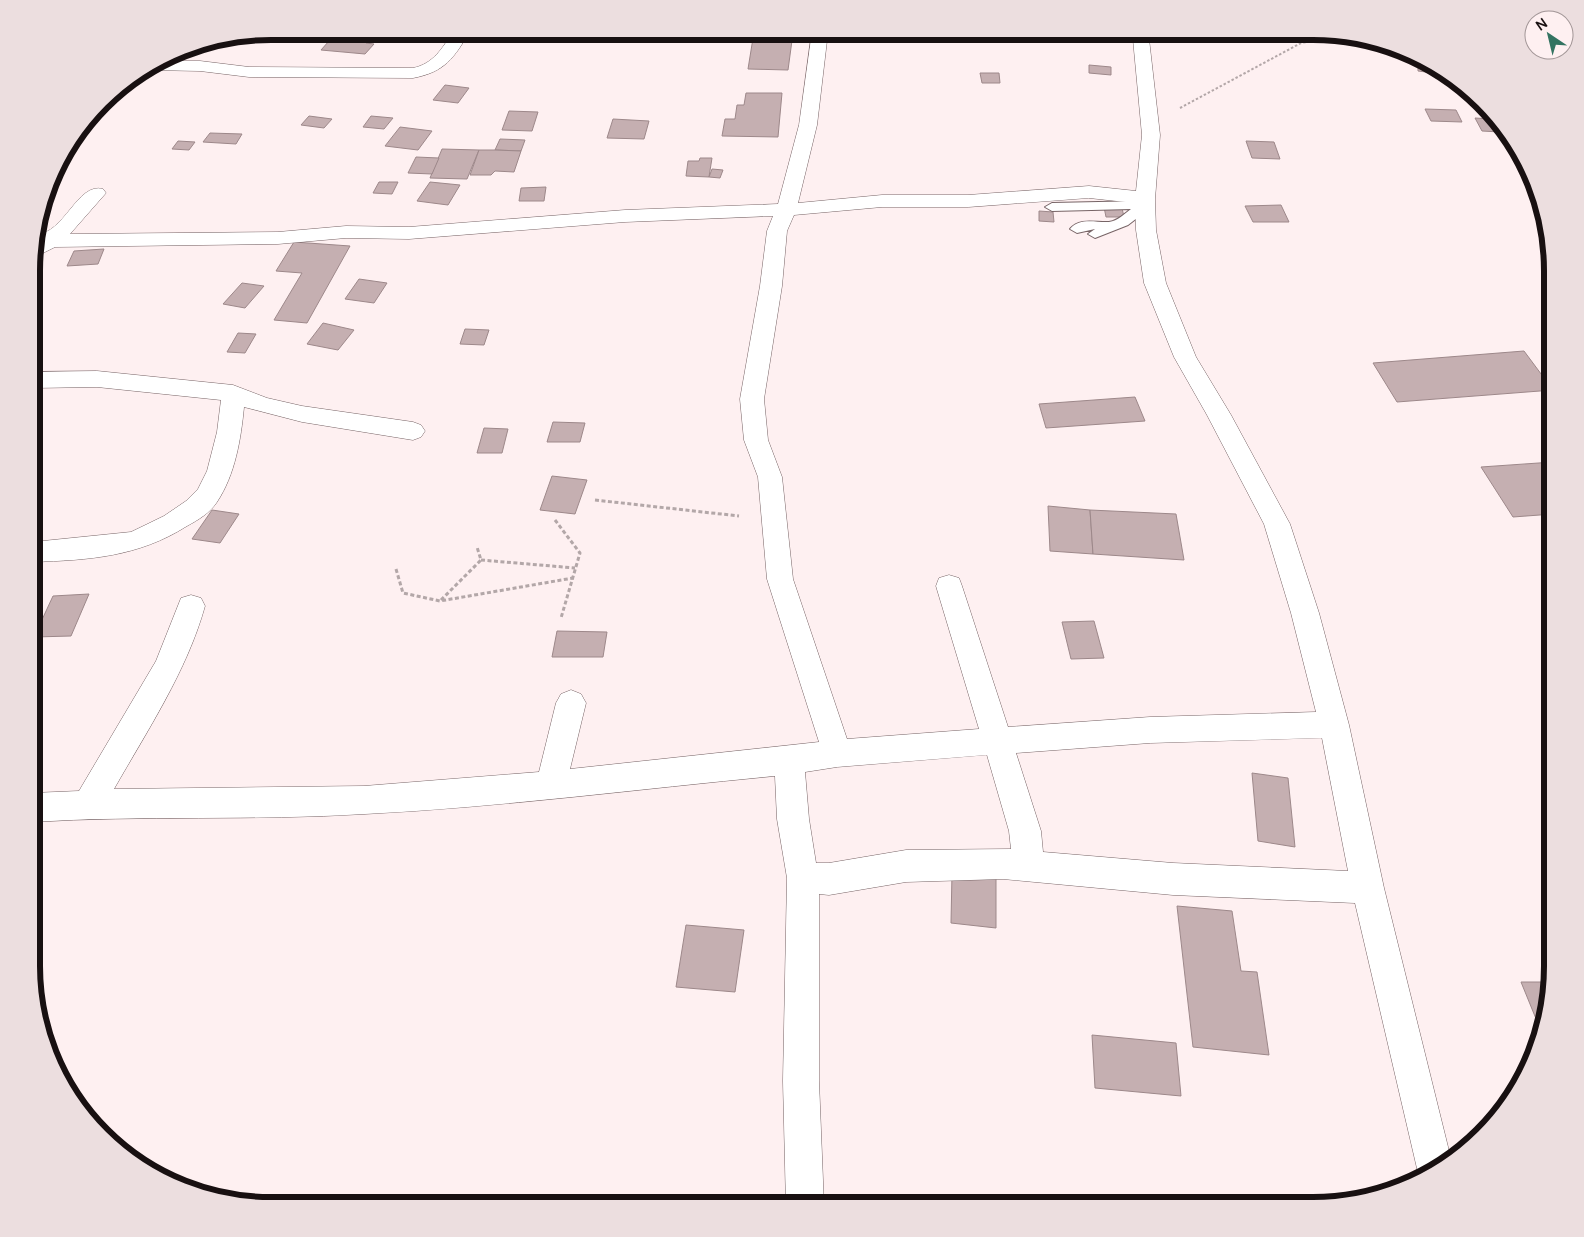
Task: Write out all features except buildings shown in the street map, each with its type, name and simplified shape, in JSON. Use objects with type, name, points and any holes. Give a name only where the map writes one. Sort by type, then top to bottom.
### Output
[{"type":"street","points":[[165,66],[200,66],[249,72],[413,73],[426,71],[437,66],[445,59],[457,40]]},
{"type":"street","points":[[819,40],[808,125],[781,220],[752,400],[756,440],[770,477],[772,518],[780,580],[837,753]]},
{"type":"street","points":[[1140,40],[1150,122],[1151,152],[1145,202],[1146,230],[1155,283],[1185,357],[1277,524],[1305,613],[1334,725],[1368,888],[1433,1163]]},
{"type":"street","points":[[42,242],[278,238],[346,232],[409,233],[625,216],[737,211],[760,218],[781,220],[882,201],[968,200],[1089,192],[1113,193],[1145,202]]},
{"type":"street","points":[[42,241],[72,223],[96,193]]},
{"type":"street","points":[[40,380],[97,379],[233,392],[262,405],[302,414],[413,431]]},
{"type":"street","points":[[40,551],[132,542],[184,516],[207,497],[221,462],[232,424],[233,392]]},
{"type":"street","points":[[948,586],[1025,831],[1029,865]]},
{"type":"street","points":[[89,803],[113,766],[131,730],[172,660],[186,629],[191,606]]},
{"type":"street","points":[[551,784],[571,703]]},
{"type":"street","points":[[40,807],[89,803],[164,804],[362,800],[789,761],[837,753],[1150,730],[1334,725]]},
{"type":"street","points":[[789,761],[793,818],[803,878],[802,1081],[804,1197]]},
{"type":"street","points":[[803,878],[829,878],[906,866],[1029,865],[1172,879],[1368,888]]},
{"type":"lane","points":[[1052,207],[1145,202]]},
{"type":"lane","points":[[1096,234],[1110,226],[1124,222],[1145,202]]},
{"type":"lane","points":[[1077,229],[1092,224],[1110,226]]},
{"type":"path","points":[[1150,122],[1209,94],[1301,42],[1316,40]]},
{"type":"path","points":[[595,500],[772,518]]},
{"type":"path","points":[[555,520],[580,553],[561,618]]},
{"type":"path","points":[[477,547],[481,560]]},
{"type":"path","points":[[440,601],[481,560],[575,568]]},
{"type":"path","points":[[396,569],[402,593],[440,601],[573,578]]}]
